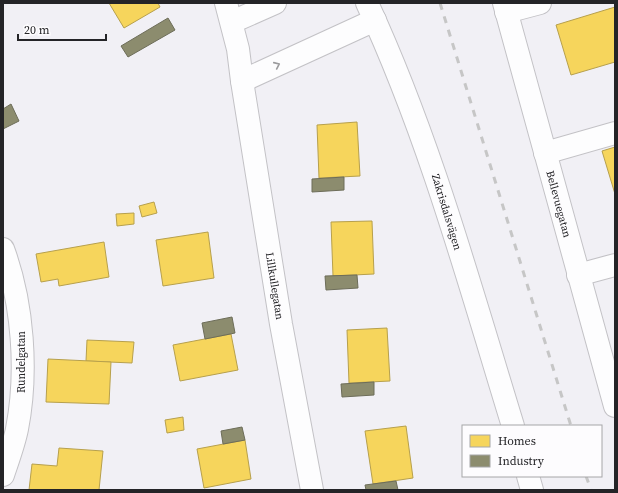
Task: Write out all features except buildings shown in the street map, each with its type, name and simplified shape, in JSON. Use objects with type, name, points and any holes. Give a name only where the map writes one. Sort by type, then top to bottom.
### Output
[{"type":"street","name":"Lillkullegatan","points":[[275,3],[229,12],[238,49],[281,324],[312,490]]},
{"type":"street","points":[[505,8],[540,3]]},
{"type":"street","name":"Bellevuegatan","points":[[505,8],[615,406]]},
{"type":"street","points":[[242,81],[371,12]]},
{"type":"street","name":"Zakrisdalsvägen","points":[[371,12],[438,181],[513,425]]},
{"type":"street","points":[[545,153],[615,133]]},
{"type":"street","name":"Rundelgatan","points":[[3,249],[10,269],[20,319],[22,380],[17,429],[3,475]]},
{"type":"street","points":[[578,274],[615,265]]},
{"type":"street","points":[[528,477],[532,490]]},
{"type":"railway","points":[[440,3],[571,425]]},
{"type":"railway","points":[[586,477],[591,490]]}]
